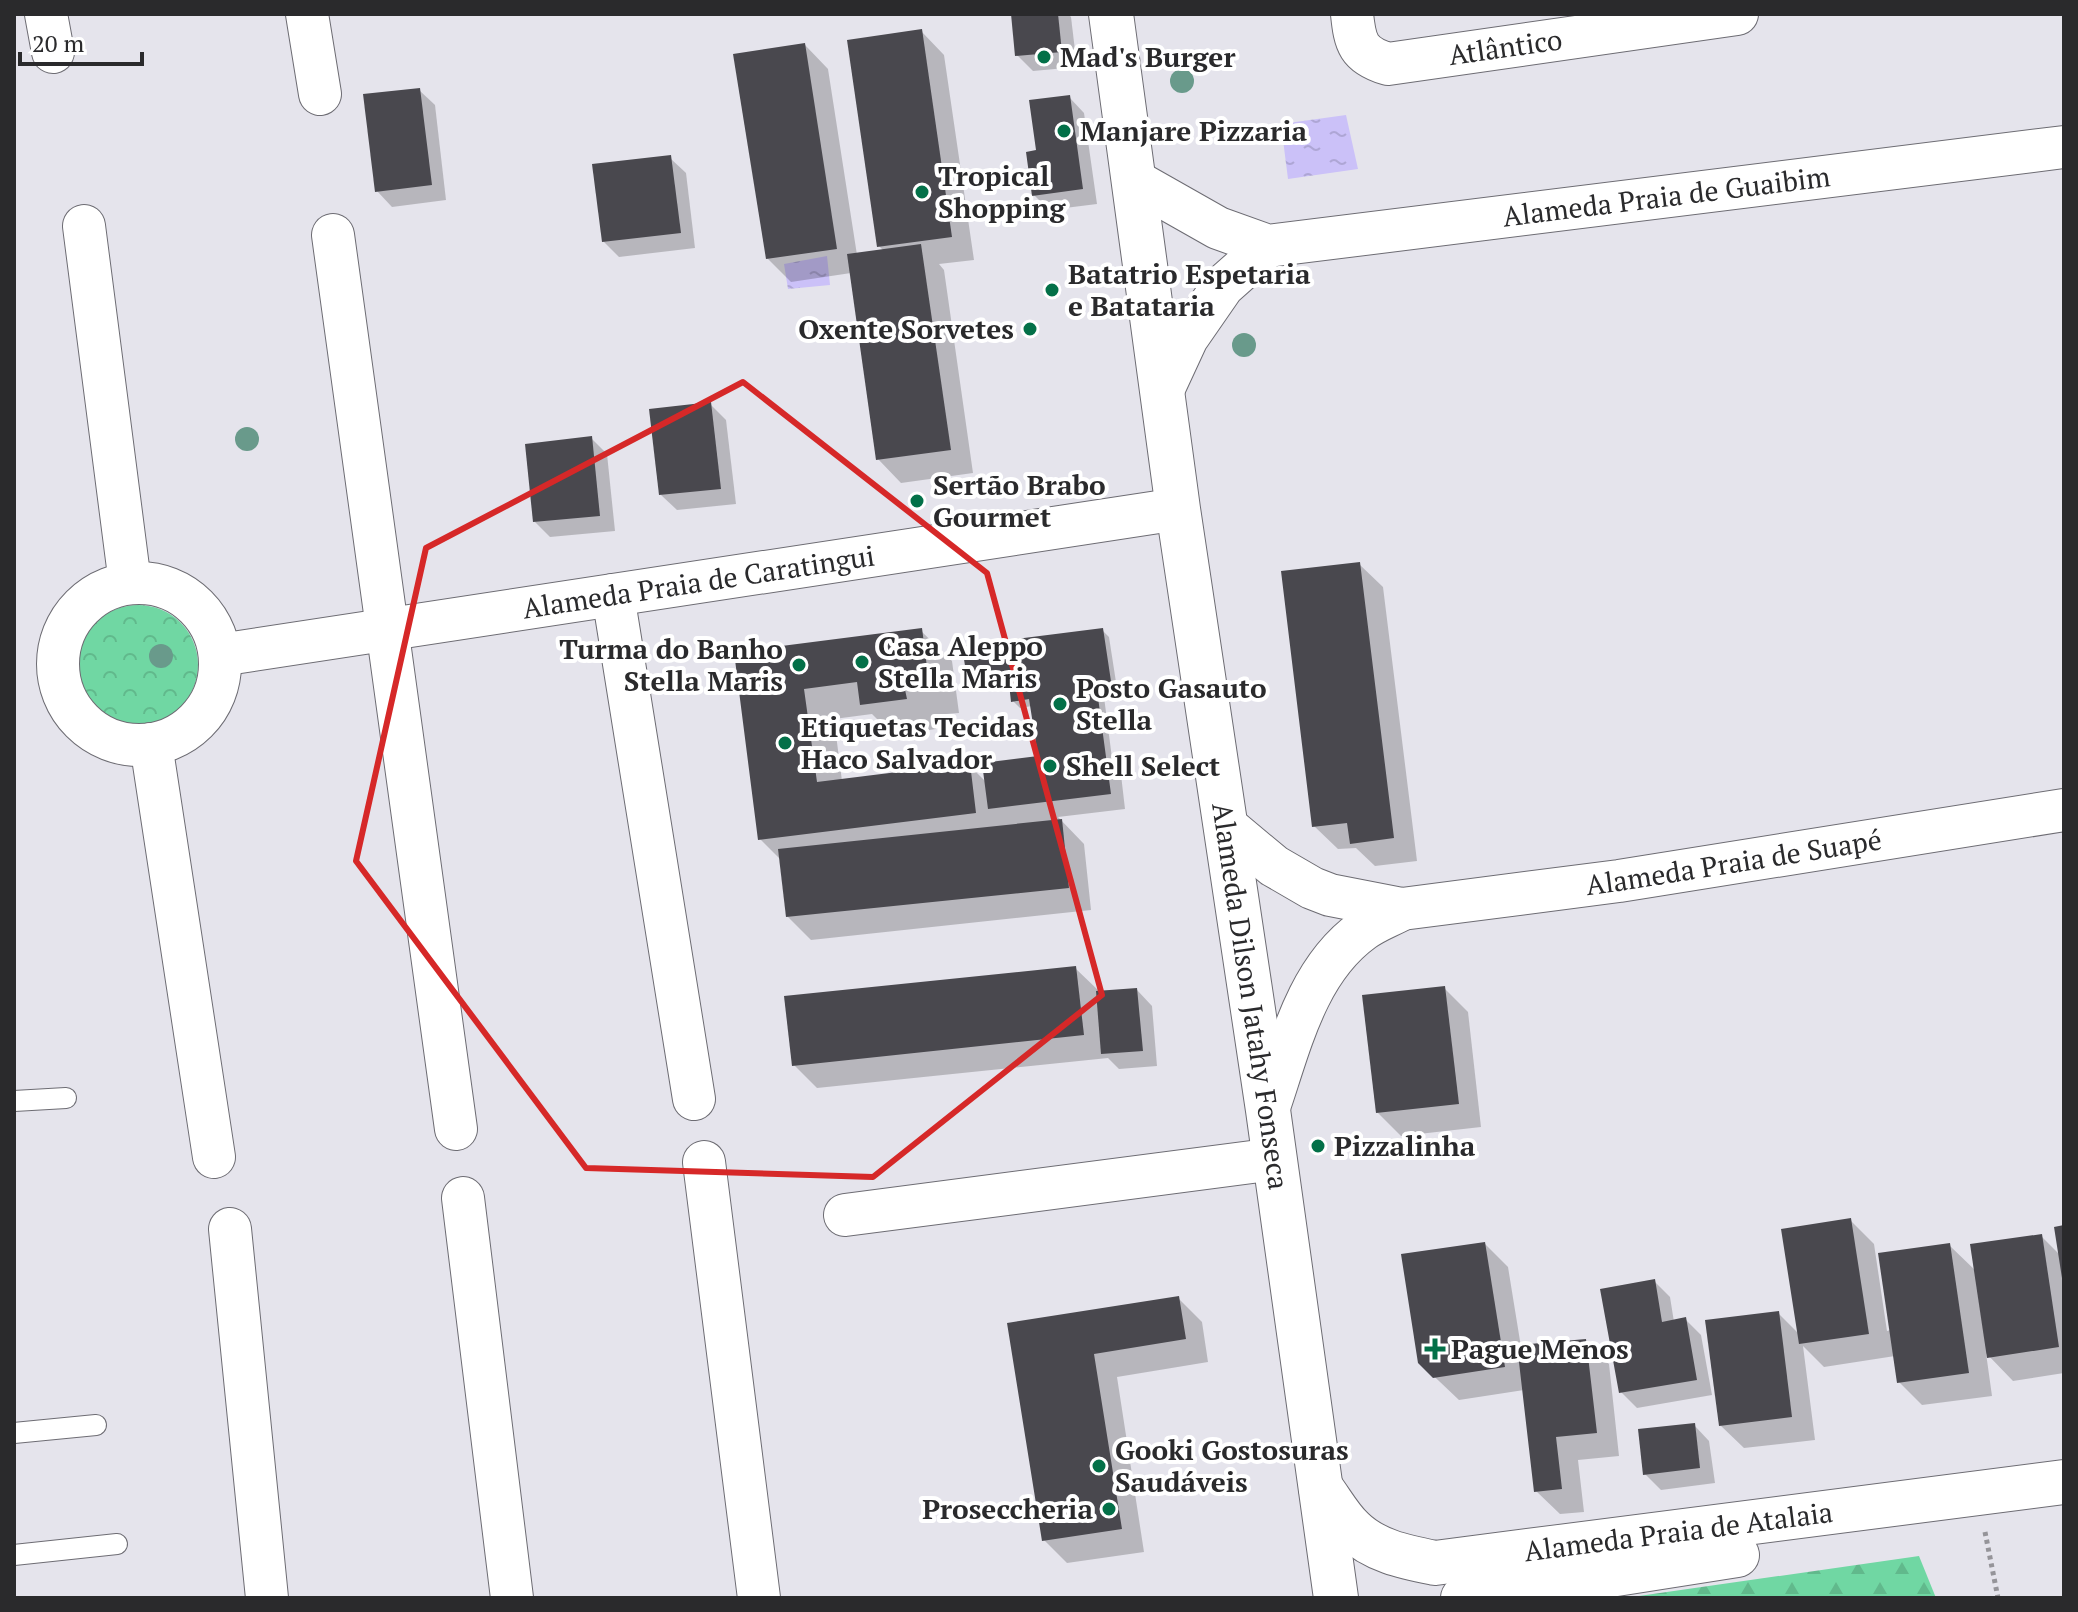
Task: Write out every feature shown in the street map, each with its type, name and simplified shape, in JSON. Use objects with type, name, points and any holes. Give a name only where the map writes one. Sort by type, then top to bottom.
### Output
[{"type":"main road","name":"Alameda Dilson Jatahy Fonseca","points":[[1111,14],[1178,509],[1268,1110],[1336,1598]]},
{"type":"main road","name":"Alameda Praia de Atalaia","points":[[1321,1488],[1352,1529],[1375,1546],[1435,1563],[2064,1482]]},
{"type":"main road","name":"Alameda Praia de Atalaia","points":[[1463,1598],[2064,1507]]},
{"type":"street","points":[[307,14],[320,94]]},
{"type":"street","name":"Atlântico","points":[[1352,14],[1359,48],[1371,59],[1388,64],[1737,14]]},
{"type":"street","name":"Alameda Praia de Guaibim","points":[[1135,181],[1218,228],[1268,246],[2064,147]]},
{"type":"street","points":[[84,226],[130,583]]},
{"type":"street","points":[[333,235],[456,1129]]},
{"type":"street","points":[[1162,392],[1187,338],[1223,286],[1268,246]]},
{"type":"street","name":"Alameda Praia de Caratingui","points":[[220,655],[1178,509]]},
{"type":"street","points":[[130,583],[156,585],[180,594],[199,609],[213,631],[220,655],[219,680],[210,703],[196,723],[175,737],[151,744],[122,743],[96,733],[74,713],[61,688],[57,660],[64,632],[80,608],[103,592],[130,583]]},
{"type":"street","points":[[613,595],[694,1099]]},
{"type":"street","points":[[151,744],[214,1157]]},
{"type":"street","name":"Alameda Praia de Suapé","points":[[1226,826],[1274,866],[1312,888],[1330,895],[1402,909],[1619,881],[2064,810]]},
{"type":"street","name":"Alameda Praia de Suapé","points":[[1268,1110],[1306,1001],[1332,959],[1364,929],[1402,909]]},
{"type":"street","points":[[845,1215],[1275,1159]]},
{"type":"street","points":[[704,1162],[759,1598]]},
{"type":"street","points":[[463,1198],[512,1598]]},
{"type":"street","points":[[230,1229],[267,1598]]},
{"type":"lane","points":[[14,1101],[66,1098]]},
{"type":"lane","points":[[14,1433],[96,1425]]},
{"type":"lane","points":[[14,1555],[117,1544]]},
{"type":"path","points":[[1982,1518],[1998,1598]]},
{"type":"highlighted area","points":[[743,382],[987,573],[1102,995],[873,1177],[586,1168],[356,861],[426,548]]},
{"type":"green space","points":[[138,605],[161,610],[180,623],[193,642],[198,665],[193,688],[180,707],[161,720],[138,725],[115,720],[96,707],[83,688],[78,665],[83,642],[96,623],[115,610]]},
{"type":"green space","points":[[1919,1556],[1936,1598],[1625,1598]]},
{"type":"water","points":[[1346,115],[1358,169],[1288,179],[1281,124]]},
{"type":"water","points":[[827,256],[830,285],[788,289],[784,264]]},
{"type":"building","points":[[1011,14],[1058,14],[1062,52],[1015,56]]},
{"type":"building","points":[[922,29],[952,237],[877,247],[847,40]]},
{"type":"building","points":[[805,43],[837,249],[766,259],[733,54]]},
{"type":"building","points":[[420,88],[432,185],[375,192],[363,94]]},
{"type":"building","points":[[1070,95],[1083,189],[1032,196],[1026,152],[1036,150],[1029,100]]},
{"type":"building","points":[[671,155],[681,233],[602,242],[592,164]]},
{"type":"building","points":[[921,244],[951,450],[876,460],[847,254]]},
{"type":"building","points":[[711,402],[721,489],[659,495],[649,409]]},
{"type":"building","points":[[592,436],[600,516],[533,522],[525,444]]},
{"type":"building","points":[[1360,562],[1394,838],[1350,844],[1347,823],[1312,827],[1281,571]]},
{"type":"building","points":[[922,628],[929,683],[904,685],[907,699],[860,705],[857,682],[804,689],[817,782],[970,763],[976,813],[758,840],[734,652]]},
{"type":"building","points":[[1103,628],[1112,688],[1097,690],[1111,794],[988,809],[982,763],[1038,756],[1029,699],[1011,702],[1008,674],[967,679],[962,646]]},
{"type":"building","points":[[1062,819],[1069,888],[786,917],[778,849]]},
{"type":"building","points":[[1076,966],[1084,1035],[792,1066],[784,996]]},
{"type":"building","points":[[1445,986],[1459,1104],[1376,1113],[1362,995]]},
{"type":"building","points":[[1137,988],[1143,1051],[1101,1054],[1096,991]]},
{"type":"building","points":[[1851,1218],[1869,1334],[1799,1344],[1781,1229]]},
{"type":"building","points":[[2064,1225],[2064,1278],[2062,1278],[2054,1227]]},
{"type":"building","points":[[2042,1234],[2059,1347],[1987,1358],[1970,1244]]},
{"type":"building","points":[[1485,1242],[1505,1367],[1433,1378],[1418,1363],[1401,1254]]},
{"type":"building","points":[[1950,1243],[1969,1373],[1897,1383],[1878,1253]]},
{"type":"building","points":[[1655,1279],[1662,1322],[1686,1317],[1697,1380],[1619,1393],[1600,1289]]},
{"type":"building","points":[[1179,1296],[1186,1339],[1094,1354],[1122,1529],[1042,1541],[1007,1323]]},
{"type":"building","points":[[1779,1311],[1792,1417],[1719,1426],[1705,1320]]},
{"type":"building","points":[[1586,1339],[1597,1433],[1556,1437],[1562,1489],[1534,1492],[1517,1345]]},
{"type":"building","points":[[1695,1423],[1700,1468],[1643,1475],[1638,1429]]},
{"type":"place","name":"Mad's Burger","points":[[1044,57]]},
{"type":"place","name":"Manjare Pizzaria","points":[[1064,131]]},
{"type":"place","name":"Tropical Shopping","points":[[922,192]]},
{"type":"place","name":"Batatrio Espetaria e Batataria","points":[[1052,290]]},
{"type":"place","name":"Oxente Sorvetes","points":[[1030,329]]},
{"type":"place","name":"Sertão Brabo Gourmet","points":[[917,501]]},
{"type":"place","name":"Casa Aleppo Stella Maris","points":[[862,662]]},
{"type":"place","name":"Turma do Banho Stella Maris","points":[[799,665]]},
{"type":"place","name":"Posto Gasauto Stella","points":[[1060,704]]},
{"type":"place","name":"Etiquetas Tecidas Haco Salvador","points":[[785,743]]},
{"type":"place","name":"Shell Select","points":[[1050,766]]},
{"type":"place","name":"Pizzalinha","points":[[1318,1146]]},
{"type":"place","name":"Pague Menos","points":[[1435,1349]]},
{"type":"place","name":"Gooki Gostosuras Saudáveis","points":[[1099,1466]]},
{"type":"place","name":"Proseccheria","points":[[1109,1509]]}]
